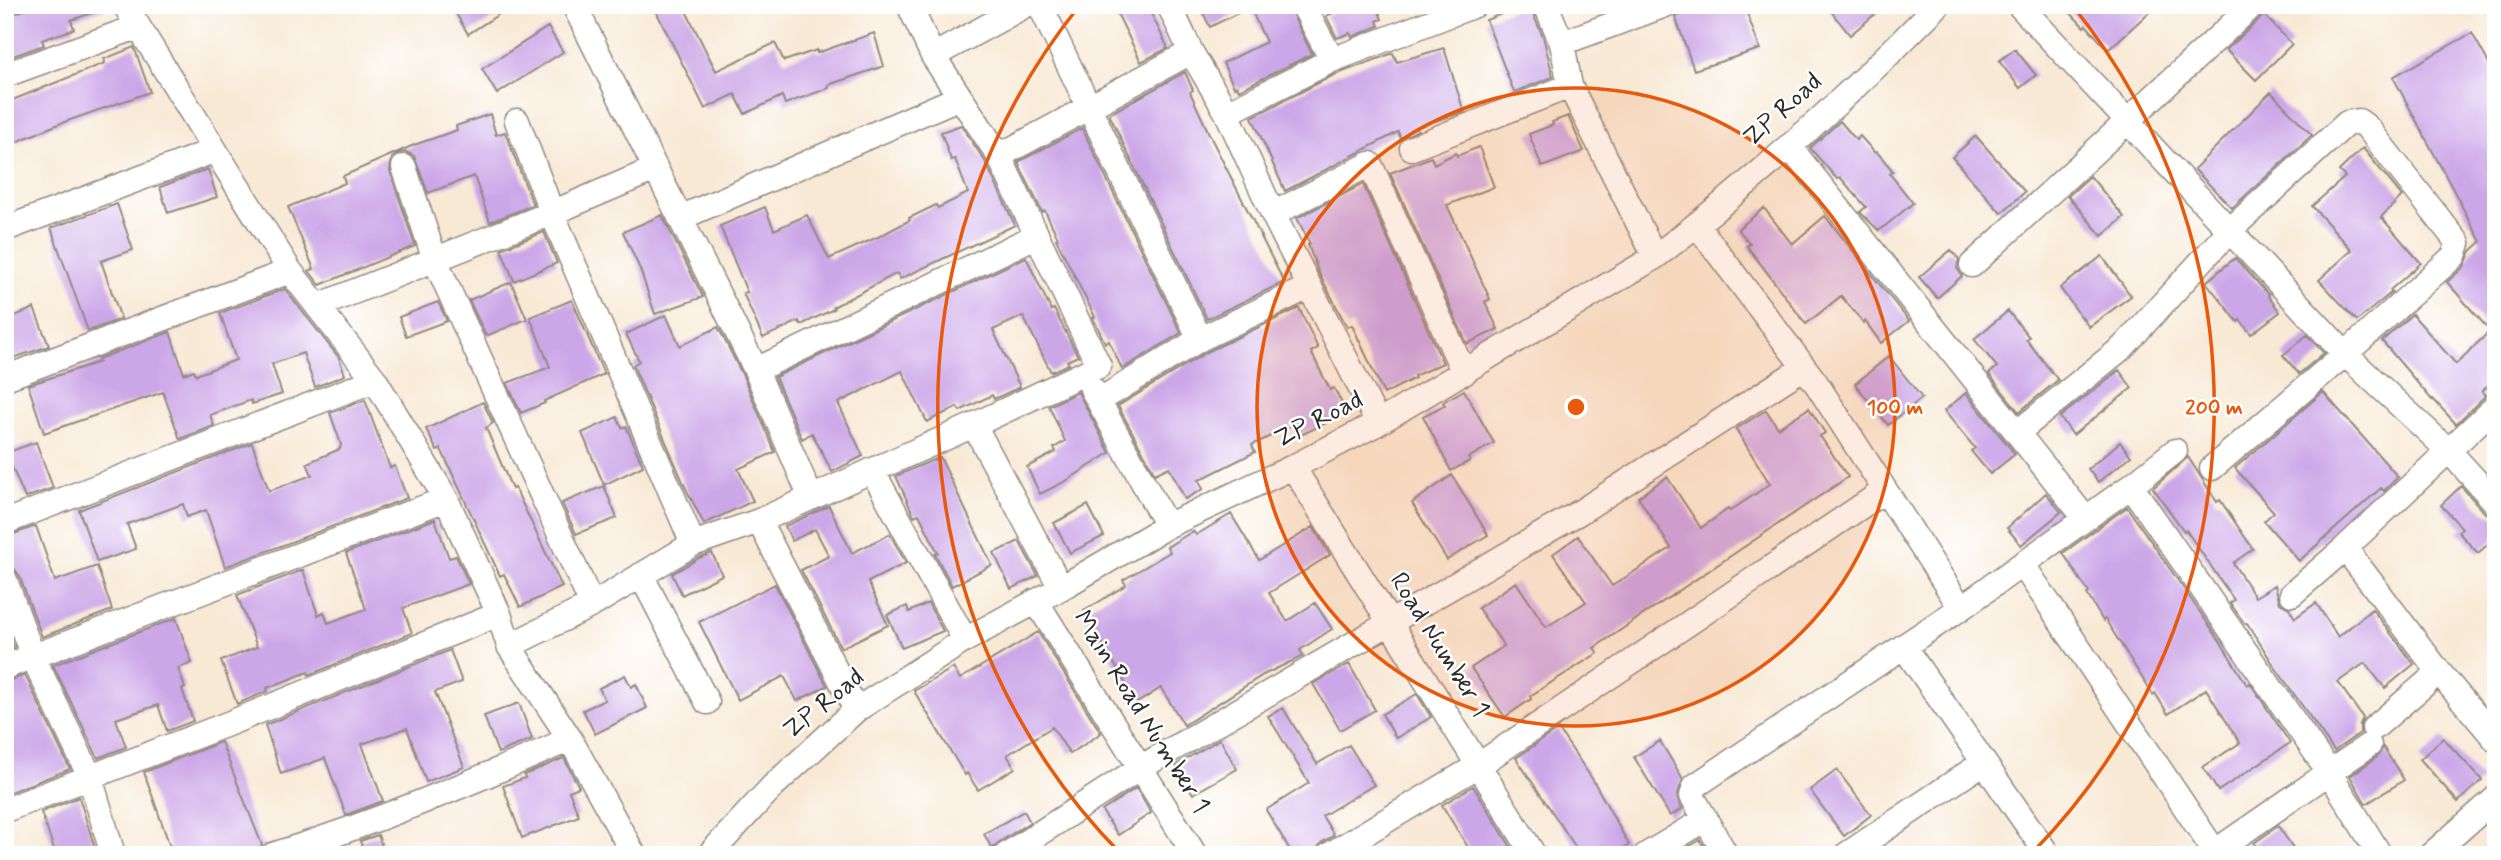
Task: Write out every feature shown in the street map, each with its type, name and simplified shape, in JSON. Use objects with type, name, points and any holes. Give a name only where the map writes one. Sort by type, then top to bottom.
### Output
[{"type":"street","points":[[125,5],[213,151],[290,271],[375,380],[446,499],[499,614],[509,646],[570,739],[634,855]]},
{"type":"street","points":[[574,5],[756,370],[811,498]]},
{"type":"street","points":[[509,646],[592,604],[693,544],[759,521],[1099,366],[999,156],[933,56],[909,5]]},
{"type":"street","points":[[933,56],[1026,5]]},
{"type":"street","points":[[1040,5],[1200,339]]},
{"type":"street","points":[[1168,5],[1191,52],[1227,113],[1273,214],[1378,423]]},
{"type":"street","points":[[1303,5],[1332,60]]},
{"type":"street","points":[[1227,113],[1332,60],[1475,5]]},
{"type":"street","points":[[1546,5],[1562,43],[1570,86],[1655,257]]},
{"type":"street","points":[[1562,43],[1665,5]]},
{"type":"street","name":"ZP Road","points":[[709,855],[773,786],[856,710],[965,640],[1061,589],[1167,526],[1293,467],[1378,423],[1655,257],[1790,146],[1938,5]]},
{"type":"street","points":[[2019,5],[2346,354],[2449,451],[2496,503]]},
{"type":"street","points":[[1972,265],[2253,5]]},
{"type":"street","points":[[5,75],[138,27]]},
{"type":"street","points":[[999,156],[1191,52]]},
{"type":"street","points":[[1412,148],[1570,86]]},
{"type":"street","points":[[680,218],[960,97]]},
{"type":"street","points":[[517,121],[552,213],[693,544]]},
{"type":"street","points":[[2018,432],[2123,347],[2230,230],[2347,123],[2359,121],[2367,127],[2458,243],[2454,256],[2346,354],[2212,468]]},
{"type":"street","points":[[1790,146],[2085,518]]},
{"type":"street","points":[[5,229],[213,151]]},
{"type":"street","points":[[1273,214],[1370,164],[1464,373]]},
{"type":"street","points":[[404,167],[435,260],[592,604]]},
{"type":"street","points":[[318,306],[655,169]]},
{"type":"street","points":[[1697,225],[1816,383],[1961,608]]},
{"type":"street","points":[[756,370],[1036,236]]},
{"type":"street","points":[[5,378],[290,271]]},
{"type":"street","points":[[1100,400],[1200,339],[1310,287]]},
{"type":"street","points":[[1006,855],[1140,768],[1580,512],[1803,368]]},
{"type":"street","points":[[1082,374],[1100,400],[1167,526]]},
{"type":"street","points":[[5,522],[375,380]]},
{"type":"street","points":[[2292,594],[2496,406]]},
{"type":"street","points":[[974,425],[1061,589]]},
{"type":"street","points":[[1726,855],[1692,796],[1695,786],[2023,565],[2175,451]]},
{"type":"street","name":"Road Number 1","points":[[1293,467],[1534,855]]},
{"type":"street","points":[[872,470],[965,640]]},
{"type":"street","points":[[2131,486],[2329,772],[2380,855]]},
{"type":"street","points":[[1329,855],[1479,765],[1884,491]]},
{"type":"street","points":[[5,667],[446,499]]},
{"type":"street","points":[[759,521],[856,710]]},
{"type":"street","points":[[2345,548],[2439,672],[2496,740]]},
{"type":"street","points":[[2023,565],[2214,854],[2329,772],[2372,737],[2439,672]]},
{"type":"street","points":[[641,575],[707,702]]},
{"type":"street","points":[[5,580],[33,656],[90,777],[113,855]]},
{"type":"street","name":"Main Road Number 1","points":[[1035,601],[1195,855]]},
{"type":"street","points":[[5,810],[225,725],[499,614]]},
{"type":"street","points":[[1904,647],[2048,855]]},
{"type":"street","points":[[273,855],[456,790],[570,739]]},
{"type":"street","points":[[1846,855],[1983,763]]},
{"type":"street","points":[[2431,855],[2496,798]]},
{"type":"street","points":[[1646,855],[1706,819]]},
{"type":"building","points":[[38,5],[106,5],[107,8],[71,20],[74,29],[42,40],[44,45],[5,59],[5,17]]},
{"type":"building","points":[[451,5],[513,5],[468,34]]},
{"type":"building","points":[[653,5],[683,5],[716,71],[775,43],[784,61],[817,50],[817,53],[874,33],[884,66],[828,85],[829,88],[785,104],[782,96],[745,114],[735,94],[705,109]]},
{"type":"building","points":[[1113,5],[1147,5],[1168,48],[1141,62]]},
{"type":"building","points":[[1199,5],[1288,5],[1312,54],[1239,90],[1237,86],[1234,87],[1223,63],[1266,42],[1250,7],[1210,27]]},
{"type":"building","points":[[1352,5],[1376,5],[1382,19],[1377,21],[1379,26],[1352,37],[1350,33],[1337,38],[1326,16]]},
{"type":"building","points":[[1529,5],[1543,36],[1553,77],[1514,92],[1486,20]]},
{"type":"building","points":[[1725,5],[1744,5],[1760,49],[1694,70],[1675,16],[1704,6],[1706,12]]},
{"type":"building","points":[[1826,5],[1886,5],[1850,35]]},
{"type":"building","points":[[2063,5],[2157,5],[2108,50],[2086,25],[2084,27]]},
{"type":"building","points":[[2264,15],[2292,44],[2256,80],[2226,50]]},
{"type":"building","points":[[548,27],[563,52],[497,94],[482,69]]},
{"type":"building","points":[[2472,33],[2496,76],[2496,378],[2482,391],[2486,395],[2456,424],[2382,341],[2412,314],[2456,364],[2490,331],[2447,282],[2464,267],[2471,251],[2481,242],[2393,77]]},
{"type":"building","points":[[134,47],[150,92],[56,125],[5,147],[5,103],[105,63],[104,59]]},
{"type":"building","points":[[1444,48],[1464,112],[1416,127],[1418,130],[1401,139],[1398,132],[1285,191],[1252,117],[1332,76],[1393,53],[1397,62]]},
{"type":"building","points":[[2015,49],[2036,75],[2020,88],[1999,61]]},
{"type":"building","points":[[1185,72],[1193,90],[1190,92],[1212,140],[1284,282],[1207,319],[1109,114]]},
{"type":"building","points":[[2271,92],[2312,135],[2232,208],[2194,169]]},
{"type":"building","points":[[490,114],[496,135],[505,132],[533,205],[490,222],[474,176],[428,193],[414,156],[406,152],[399,153],[392,158],[390,171],[415,246],[320,285],[309,271],[314,269],[288,207],[345,183],[343,176],[414,145],[457,130],[456,126]]},
{"type":"building","points":[[1568,116],[1584,151],[1542,167],[1529,134]]},
{"type":"building","points":[[1840,121],[1856,140],[1860,136],[1877,152],[1893,171],[1890,174],[1913,203],[1879,231],[1860,212],[1866,207],[1810,148]]},
{"type":"building","points":[[961,125],[986,163],[1015,225],[900,279],[897,273],[833,307],[834,309],[801,325],[799,321],[763,338],[743,293],[747,292],[720,226],[765,207],[774,230],[807,215],[829,259],[880,236],[936,205],[938,208],[968,193],[955,159],[951,160],[941,132]]},
{"type":"building","points":[[1082,128],[1181,333],[1122,369],[1109,341],[1105,343],[1056,239],[1058,238],[1018,162]]},
{"type":"building","points":[[1976,136],[2025,192],[2001,213],[1952,157]]},
{"type":"building","points":[[1479,147],[1494,187],[1447,205],[1490,299],[1485,302],[1498,329],[1467,344],[1390,173],[1431,157],[1434,164],[1456,153],[1457,156]]},
{"type":"building","points":[[2363,148],[2402,196],[2381,217],[2421,263],[2357,321],[2319,280],[2352,250],[2312,206],[2345,177],[2339,171]]},
{"type":"building","points":[[208,169],[217,197],[168,213],[160,187]]},
{"type":"building","points":[[2090,176],[2124,217],[2102,236],[2068,196]]},
{"type":"building","points":[[1363,184],[1443,363],[1384,394],[1352,325],[1347,327],[1318,271],[1308,245],[1310,244],[1297,218]]},
{"type":"building","points":[[117,204],[133,250],[101,261],[121,319],[88,331],[51,228]]},
{"type":"building","points":[[1764,208],[1792,244],[1825,216],[1909,321],[1881,343],[1841,296],[1806,324],[1747,246],[1750,244],[1738,229]]},
{"type":"building","points":[[662,215],[703,297],[655,314],[640,269],[623,232]]},
{"type":"building","points":[[544,232],[557,263],[514,281],[501,249]]},
{"type":"building","points":[[1951,250],[1959,259],[1957,268],[1962,276],[1937,298],[1919,277]]},
{"type":"building","points":[[2102,256],[2131,296],[2089,327],[2060,288]]},
{"type":"building","points":[[1026,257],[1051,310],[1054,309],[1078,356],[1067,361],[1069,364],[1051,372],[1023,316],[993,330],[1020,387],[994,399],[992,395],[960,411],[957,407],[927,422],[902,371],[838,403],[863,456],[832,472],[812,433],[802,439],[775,377]]},
{"type":"building","points":[[2235,258],[2269,295],[2280,312],[2251,334],[2206,282]]},
{"type":"building","points":[[511,282],[527,319],[486,336],[469,300]]},
{"type":"building","points":[[285,289],[339,358],[345,375],[315,387],[303,353],[272,364],[282,394],[252,404],[251,400],[210,415],[214,426],[180,439],[163,392],[44,433],[28,385],[99,362],[98,359],[170,332],[184,374],[194,370],[196,375],[236,360],[220,313]]},
{"type":"building","points":[[572,300],[604,374],[521,413],[507,383],[550,367],[530,317]]},
{"type":"building","points":[[438,302],[447,321],[406,336],[399,317]]},
{"type":"building","points":[[34,308],[49,346],[13,358],[5,338],[5,320]]},
{"type":"building","points":[[1299,308],[1318,348],[1311,352],[1330,390],[1334,388],[1347,413],[1301,435],[1296,424],[1252,445],[1255,452],[1199,480],[1203,489],[1185,499],[1169,467],[1155,474],[1118,406],[1207,352]]},
{"type":"building","points":[[2008,311],[2058,380],[2019,412],[1989,374],[1997,367],[1974,339]]},
{"type":"building","points":[[666,315],[680,346],[718,327],[743,376],[775,452],[738,469],[753,501],[704,524],[686,489],[633,365],[639,361],[626,334]]},
{"type":"building","points":[[2307,335],[2324,353],[2299,374],[2283,355]]},
{"type":"building","points":[[1889,356],[1922,398],[1888,425],[1855,384]]},
{"type":"building","points":[[2119,370],[2132,388],[2073,435],[2060,417]]},
{"type":"building","points":[[1464,390],[1494,443],[1451,471],[1423,416],[1445,405],[1443,402]]},
{"type":"building","points":[[1078,392],[1110,453],[1040,494],[1027,467],[1056,452],[1054,448],[1065,441],[1049,406]]},
{"type":"building","points":[[2323,392],[2398,477],[2384,491],[2381,488],[2299,561],[2264,521],[2274,512],[2235,468]]},
{"type":"building","points":[[1966,393],[2015,454],[1990,474],[1971,451],[1975,448],[1944,411]]},
{"type":"building","points":[[365,400],[390,468],[395,466],[407,498],[225,567],[206,510],[187,517],[183,504],[127,524],[136,549],[97,562],[79,510],[252,443],[269,491],[312,475],[307,463],[340,449],[341,444],[330,413]]},
{"type":"building","points":[[483,402],[493,423],[486,428],[512,489],[515,488],[562,587],[520,607],[504,574],[500,576],[441,449],[437,451],[426,429]]},
{"type":"building","points":[[1809,408],[1825,433],[1820,436],[1848,477],[1594,648],[1598,653],[1530,696],[1531,699],[1505,717],[1471,668],[1504,646],[1478,608],[1516,582],[1546,627],[1586,602],[1553,554],[1578,536],[1612,586],[1671,548],[1638,497],[1667,477],[1701,528],[1770,484],[1736,429],[1766,410],[1778,428]]},
{"type":"building","points":[[617,417],[622,428],[626,426],[643,466],[604,485],[582,433]]},
{"type":"building","points":[[36,442],[53,488],[25,498],[6,453]]},
{"type":"building","points":[[2120,442],[2131,456],[2098,482],[2088,469]]},
{"type":"building","points":[[940,457],[992,565],[952,586],[935,554],[938,553],[919,514],[914,516],[896,476]]},
{"type":"building","points":[[2188,457],[2217,502],[2220,500],[2253,549],[2233,563],[2255,597],[2275,585],[2280,603],[2289,608],[2295,618],[2316,603],[2338,637],[2372,609],[2414,664],[2385,688],[2365,663],[2338,682],[2363,718],[2360,733],[2334,751],[2247,623],[2245,624],[2230,603],[2234,600],[2186,530],[2184,531],[2153,488]]},
{"type":"building","points":[[1452,475],[1488,535],[1447,560],[1412,503]]},
{"type":"building","points":[[604,486],[617,518],[576,534],[562,503]]},
{"type":"building","points":[[2461,486],[2485,513],[2496,517],[2496,537],[2478,553],[2458,532],[2462,528],[2441,505]]},
{"type":"building","points":[[2046,493],[2061,512],[2021,545],[2007,528]]},
{"type":"building","points":[[1088,505],[1104,536],[1070,553],[1054,523]]},
{"type":"building","points":[[829,506],[852,553],[890,534],[906,563],[868,582],[888,625],[841,648],[801,570],[829,556],[815,529],[792,541],[785,526]]},
{"type":"building","points":[[2127,507],[2220,641],[2247,685],[2250,683],[2290,743],[2218,791],[2203,767],[2240,743],[2206,689],[2168,714],[2105,619],[2103,621],[2087,594],[2089,593],[2063,553]]},
{"type":"building","points":[[1231,514],[1259,560],[1313,527],[1330,555],[1269,593],[1287,621],[1315,603],[1332,629],[1300,650],[1303,656],[1263,675],[1184,725],[1161,688],[1137,703],[1084,611],[1126,585],[1123,580],[1170,552],[1167,547],[1193,531],[1196,535]]},
{"type":"building","points":[[435,519],[449,558],[456,556],[469,584],[403,608],[412,633],[309,675],[308,672],[267,688],[268,691],[237,704],[221,661],[257,647],[237,595],[303,570],[318,615],[324,612],[328,623],[366,609],[346,553]]},
{"type":"building","points":[[36,526],[55,581],[97,566],[112,610],[42,637],[19,575],[14,568],[5,565],[5,537]]},
{"type":"building","points":[[1019,541],[1038,576],[1011,589],[994,553]]},
{"type":"building","points":[[712,553],[722,575],[682,595],[672,574]]},
{"type":"building","points":[[775,584],[827,686],[797,701],[784,676],[738,700],[699,622]]},
{"type":"building","points":[[928,603],[943,631],[902,648],[887,615],[907,606],[909,612]]},
{"type":"building","points":[[176,618],[192,663],[178,668],[193,721],[167,731],[158,705],[116,719],[126,747],[98,758],[53,665]]},
{"type":"building","points":[[5,624],[14,648],[5,651]]},
{"type":"building","points":[[1038,632],[1101,733],[1070,754],[1052,727],[1007,755],[1015,768],[978,790],[967,773],[965,775],[914,691],[953,668],[960,679]]},
{"type":"building","points":[[450,650],[462,682],[435,692],[464,767],[426,782],[407,728],[362,744],[383,801],[346,815],[325,758],[281,774],[265,725]]},
{"type":"building","points":[[1349,664],[1375,710],[1340,730],[1313,684]]},
{"type":"building","points":[[25,675],[70,769],[5,794],[5,682]]},
{"type":"building","points":[[625,675],[631,687],[636,684],[647,708],[595,734],[583,710],[605,700],[599,688]]},
{"type":"building","points":[[1417,694],[1431,717],[1396,738],[1382,714]]},
{"type":"building","points":[[519,703],[532,739],[498,753],[484,716]]},
{"type":"building","points":[[1283,708],[1317,764],[1349,745],[1374,785],[1322,816],[1334,835],[1321,843],[1314,855],[1293,855],[1266,810],[1309,783],[1268,716]]},
{"type":"building","points":[[1558,729],[1593,780],[1629,845],[1613,855],[1581,855],[1516,758]]},
{"type":"building","points":[[2443,738],[2482,780],[2458,802],[2420,759]]},
{"type":"building","points":[[1220,739],[1237,769],[1193,794],[1176,765]]},
{"type":"building","points":[[1660,741],[1683,779],[1677,797],[1682,809],[1670,816],[1634,757]]},
{"type":"building","points":[[221,742],[262,845],[259,855],[173,855],[144,772]]},
{"type":"building","points":[[2383,747],[2404,780],[2366,804],[2350,776],[2377,757]]},
{"type":"building","points":[[564,758],[579,787],[569,791],[579,816],[522,838],[503,786]]},
{"type":"building","points":[[1837,770],[1871,815],[1844,836],[1810,790]]},
{"type":"building","points":[[1473,786],[1516,855],[1473,855],[1456,828],[1442,805]]},
{"type":"building","points":[[1136,788],[1151,813],[1118,835],[1102,811]]},
{"type":"building","points":[[79,797],[95,848],[76,855],[56,855],[41,812]]},
{"type":"building","points":[[1024,811],[1030,822],[992,849],[984,834]]},
{"type":"building","points":[[2278,826],[2298,855],[2263,855],[2254,843]]},
{"type":"building","points":[[378,835],[385,855],[365,855],[360,841]]},
{"type":"building","points":[[1700,840],[1709,855],[1675,855]]}]
